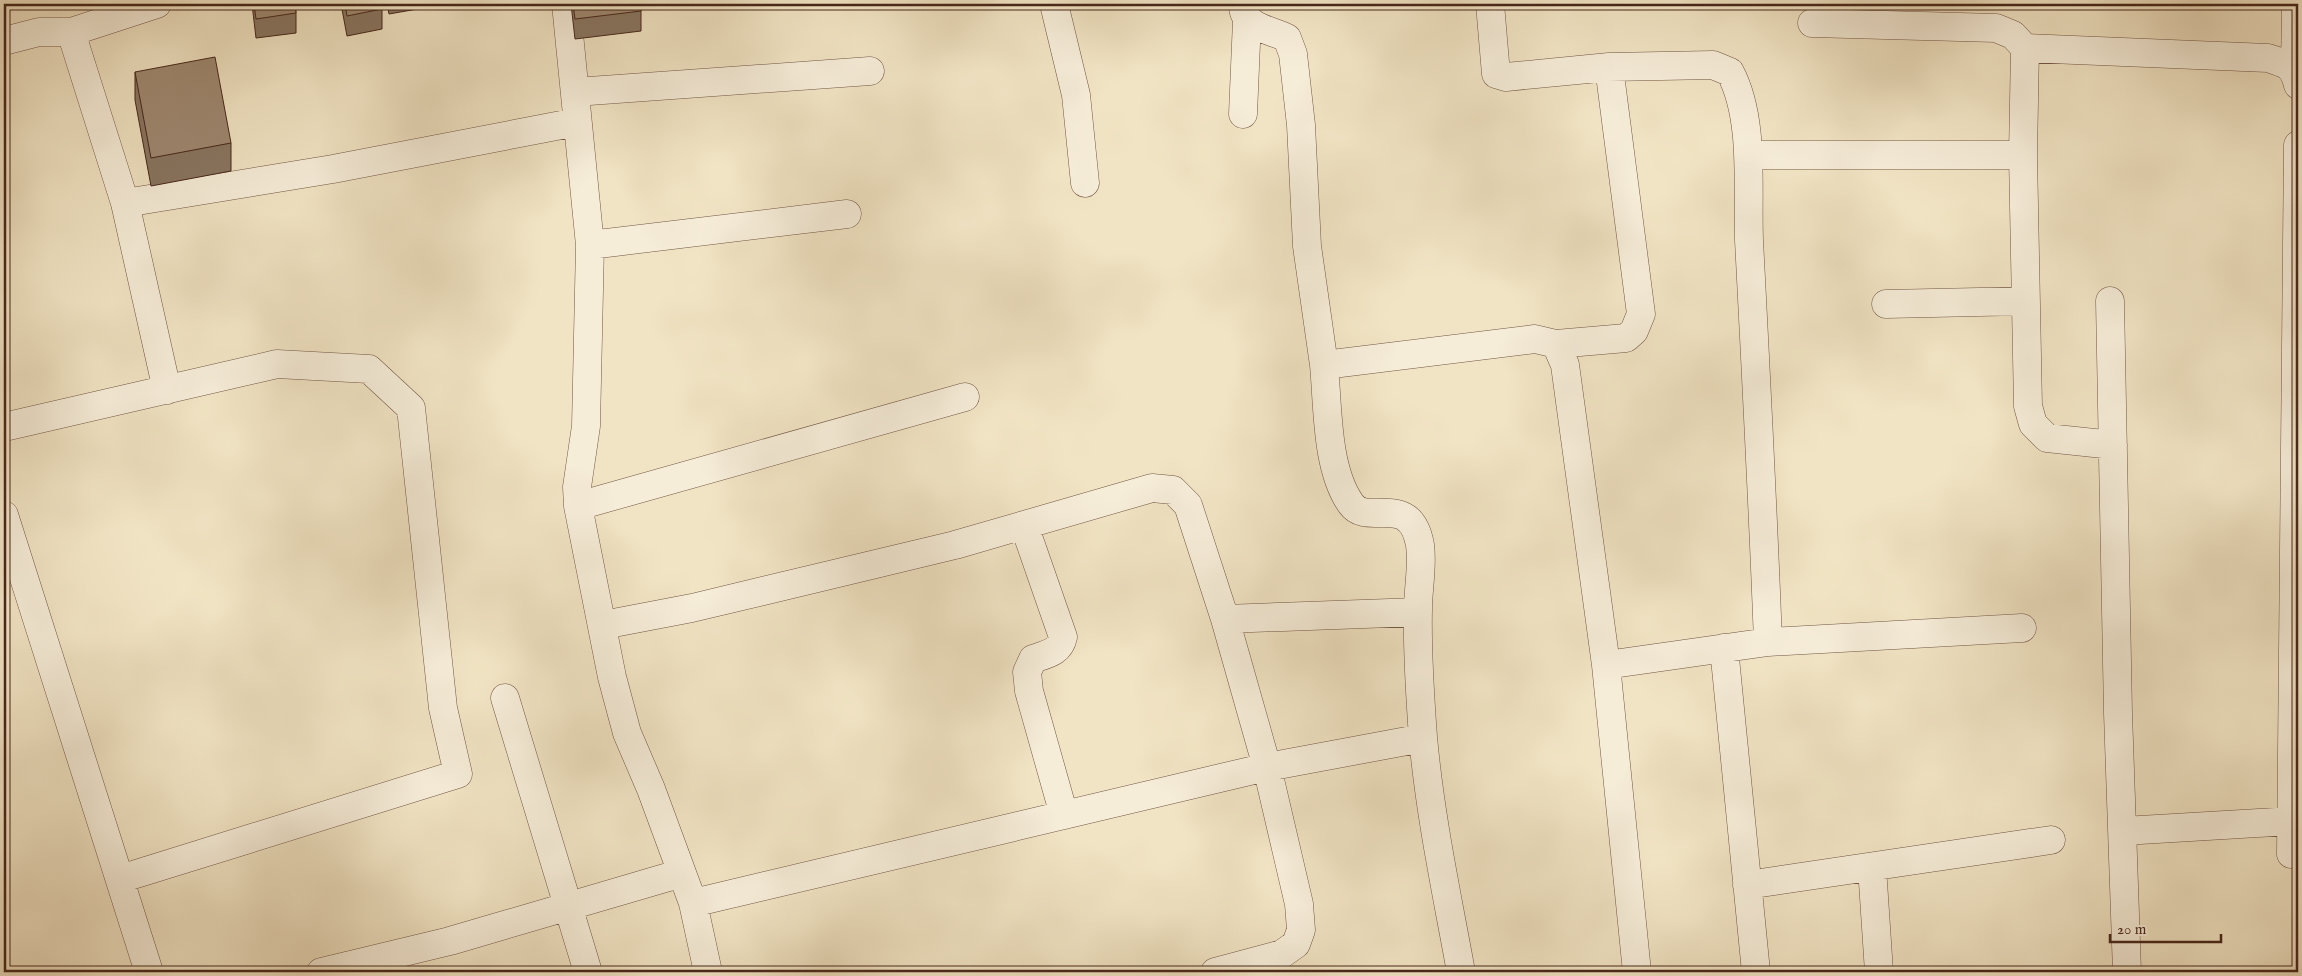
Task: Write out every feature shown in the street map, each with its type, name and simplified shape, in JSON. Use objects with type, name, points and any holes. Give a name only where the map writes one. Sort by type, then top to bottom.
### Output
[{"type":"street","points":[[4,41],[39,32],[71,32],[157,4]]},
{"type":"street","points":[[566,4],[590,245],[586,426],[577,487],[578,506],[604,625],[612,677],[627,733],[693,903],[708,972]]},
{"type":"street","points":[[1054,4],[1076,95],[1085,183]]},
{"type":"street","points":[[1490,4],[1496,74],[1506,77],[1609,67],[1712,65],[1730,72],[1740,90],[1748,155],[1749,237],[1759,405],[1768,642]]},
{"type":"street","points":[[2296,4],[2297,79]]},
{"type":"street","points":[[1243,114],[1245,12]]},
{"type":"street","points":[[1245,12],[1255,26],[1287,38],[1293,54],[1301,125],[1307,246],[1324,365],[1334,460],[1341,487],[1352,506],[1368,513],[1398,513],[1412,522],[1420,546],[1418,612],[1423,738],[1438,842],[1461,972]]},
{"type":"street","points":[[1812,23],[1996,28],[2013,36],[2025,48],[2268,58],[2286,63],[2297,79]]},
{"type":"street","points":[[71,32],[125,202],[167,390]]},
{"type":"street","points":[[2025,48],[2023,155],[2028,406],[2033,424],[2047,438],[2112,445]]},
{"type":"street","points":[[1324,365],[1535,339],[1556,344],[1626,338],[1634,331],[1641,314],[1609,67]]},
{"type":"street","points":[[574,92],[870,71]]},
{"type":"street","points":[[125,202],[334,169],[577,122]]},
{"type":"street","points":[[2291,854],[2298,145]]},
{"type":"street","points":[[1748,155],[2023,155]]},
{"type":"street","points":[[590,245],[846,214]]},
{"type":"street","points":[[1886,304],[2025,301]]},
{"type":"street","points":[[2110,301],[2118,713],[2124,831],[2127,972]]},
{"type":"street","points":[[1556,344],[1565,365],[1606,665],[1637,972]]},
{"type":"street","points":[[4,427],[277,364],[369,369],[411,408],[443,708],[458,774],[120,880]]},
{"type":"street","points":[[578,506],[965,397]]},
{"type":"street","points":[[604,625],[692,608],[955,545],[1152,488],[1173,490],[1188,505],[1225,619],[1268,767],[1298,904],[1301,930],[1296,944],[1282,954],[1215,972]]},
{"type":"street","points":[[4,515],[148,972]]},
{"type":"street","points":[[1024,525],[1063,637],[1061,646],[1054,652],[1033,659],[1027,672],[1029,691],[1064,815]]},
{"type":"street","points":[[1225,619],[1418,612]]},
{"type":"street","points":[[1606,665],[1768,642],[2022,628]]},
{"type":"street","points":[[1724,648],[1756,972]]},
{"type":"street","points":[[505,698],[588,972]]},
{"type":"street","points":[[693,903],[1268,767],[1423,738]]},
{"type":"street","points":[[2124,831],[2292,821]]},
{"type":"street","points":[[1747,885],[2051,840]]},
{"type":"street","points":[[1872,867],[1879,972]]},
{"type":"street","points":[[321,972],[450,940],[682,873]]},
{"type":"building","points":[[254,4],[295,4],[296,13],[256,19]]},
{"type":"building","points":[[345,4],[381,4],[382,9],[347,16]]},
{"type":"building","points":[[573,4],[641,4],[641,11],[575,19]]},
{"type":"building","points":[[215,57],[231,143],[151,158],[135,72]]}]
